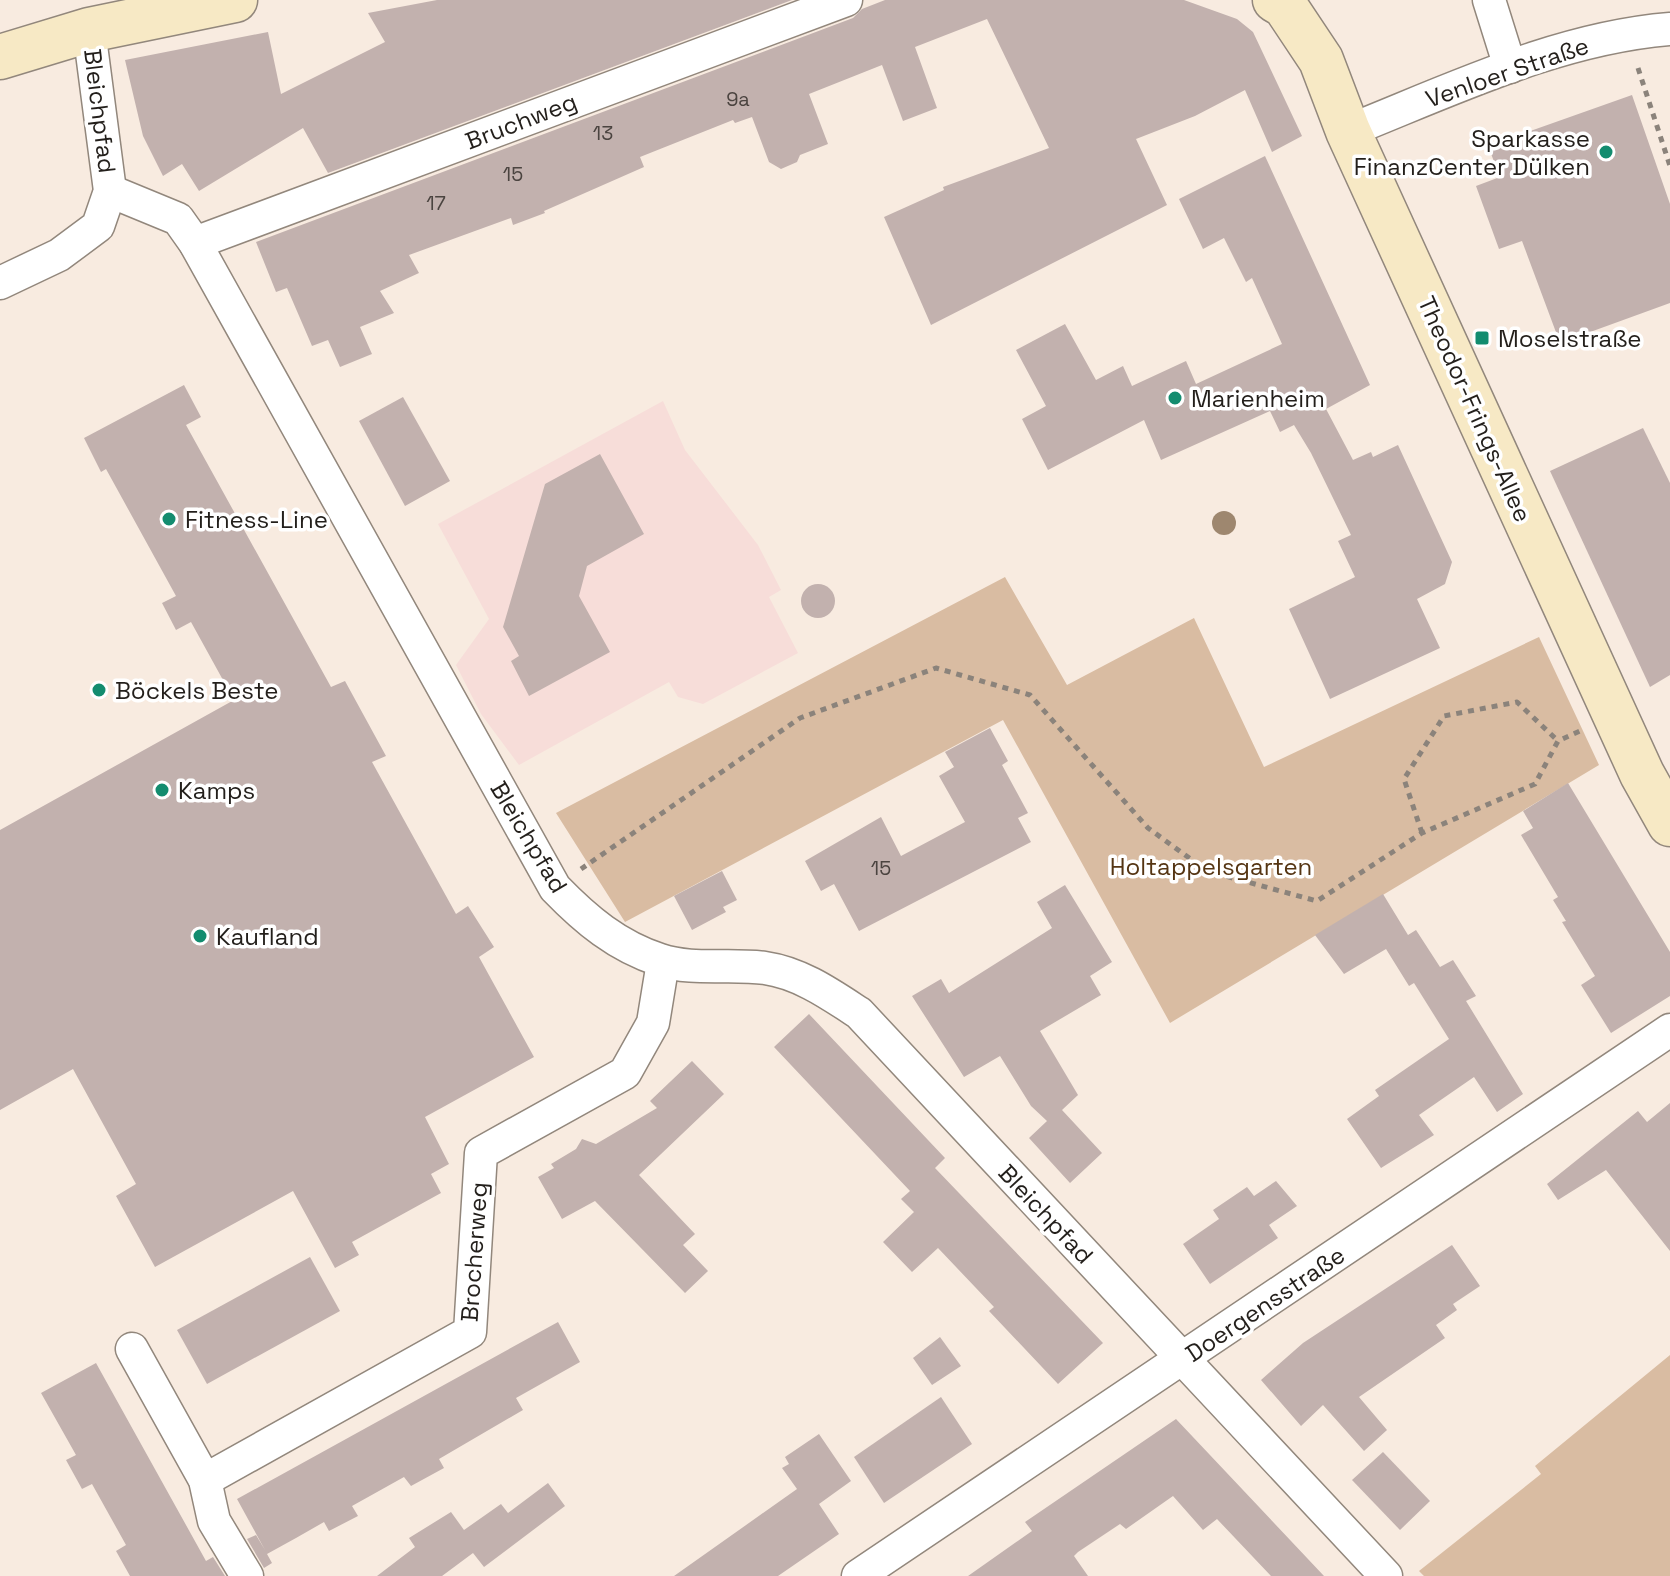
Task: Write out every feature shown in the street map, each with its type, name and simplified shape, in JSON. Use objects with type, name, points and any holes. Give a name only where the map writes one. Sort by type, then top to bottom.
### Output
[{"type":"main road","points":[[0,57],[86,15],[235,0]]},
{"type":"main road","name":"Theodor-Frings-Allee","points":[[1275,0],[1285,6],[1321,60],[1348,131],[1615,716],[1670,824]]},
{"type":"street","name":"Bruchweg","points":[[195,243],[846,0]]},
{"type":"street","points":[[1489,0],[1510,67]]},
{"type":"street","name":"Bleichpfad","points":[[0,283],[59,255],[98,226],[110,191],[86,15]]},
{"type":"street","name":"Venloer Straße","points":[[1348,131],[1510,67],[1627,32],[1670,29]]},
{"type":"street","name":"Bleichpfad","points":[[110,191],[178,219],[195,243],[555,888],[580,914],[612,939],[663,962],[768,968],[817,985],[859,1013],[1182,1360],[1342,1525],[1386,1576]]},
{"type":"street","name":"Brocherweg","points":[[205,1480],[470,1332],[481,1153],[625,1073],[653,1023],[663,962]]},
{"type":"street","name":"Doergensstraße","points":[[858,1576],[1667,1038]]},
{"type":"street","points":[[132,1349],[205,1480],[214,1521],[247,1576]]},
{"type":"path","points":[[1627,32],[1670,166]]},
{"type":"path","points":[[555,888],[800,718],[936,668],[1030,695],[1148,828],[1207,871],[1317,901],[1422,833],[1535,784],[1558,741],[1615,716]]},
{"type":"path","points":[[1422,833],[1404,779],[1444,716],[1517,702],[1558,741]]},
{"type":"shaded area","points":[[663,401],[685,450],[758,545],[781,590],[769,597],[798,653],[703,704],[678,697],[669,682],[519,765],[481,714],[456,665],[489,619],[438,524]]},
{"type":"green space","name":"Holtappelsgarten","points":[[1005,577],[1067,685],[1194,618],[1264,767],[1539,637],[1599,765],[1170,1023],[1003,720],[625,922],[556,813]]},
{"type":"green space","points":[[1670,1355],[1670,1576],[1424,1576],[1419,1571],[1541,1474],[1535,1466]]},
{"type":"building","points":[[437,0],[792,0],[328,173],[303,128],[199,191],[182,164],[163,176],[143,136],[125,60],[268,32],[281,94],[385,42],[368,13]]},
{"type":"building","points":[[885,0],[1184,0],[1237,19],[1253,32],[1302,136],[1272,152],[1245,90],[1195,116],[1136,139],[1167,205],[931,325],[884,217],[944,190],[943,187],[1049,148],[987,19],[915,47],[937,108],[903,121],[882,65],[809,94],[828,144],[800,155],[797,162],[781,169],[769,162],[752,117],[735,123],[733,120],[640,157],[644,167],[545,213],[513,225],[511,218],[409,255],[419,273],[380,291],[394,313],[360,327],[372,354],[340,367],[328,340],[312,346],[287,288],[276,292],[256,242],[853,18],[862,9]]},
{"type":"building","points":[[1632,95],[1670,204],[1670,303],[1560,343],[1522,241],[1499,249],[1476,186],[1500,177],[1488,146]]},
{"type":"building","points":[[1265,156],[1370,385],[1326,409],[1353,460],[1371,452],[1373,457],[1398,445],[1452,562],[1445,584],[1417,599],[1440,648],[1330,699],[1289,609],[1355,577],[1338,541],[1351,535],[1294,425],[1280,432],[1270,411],[1161,460],[1144,420],[1048,470],[1022,419],[1046,406],[1016,350],[1065,324],[1096,380],[1123,366],[1132,386],[1186,361],[1196,384],[1282,344],[1252,278],[1246,282],[1224,238],[1203,249],[1179,199]]},
{"type":"building","points":[[184,385],[201,417],[186,425],[331,687],[345,681],[386,756],[372,762],[456,914],[468,906],[494,947],[479,957],[534,1057],[425,1117],[449,1164],[431,1174],[441,1193],[352,1242],[359,1255],[335,1268],[293,1191],[155,1267],[116,1196],[136,1184],[73,1069],[0,1110],[0,830],[234,700],[191,622],[176,630],[162,603],[176,596],[106,469],[101,472],[84,438]]},
{"type":"building","points":[[403,397],[450,481],[405,506],[359,421]]},
{"type":"building","points":[[1643,428],[1670,483],[1670,675],[1650,687],[1550,471]]},
{"type":"building","points":[[600,454],[644,534],[587,566],[579,596],[610,652],[529,696],[511,661],[519,656],[503,627],[545,484]]},
{"type":"building","points":[[818,584],[830,589],[835,601],[830,613],[818,618],[806,613],[801,601],[806,589]]},
{"type":"building","points":[[990,728],[1008,761],[1002,765],[1028,813],[1018,818],[1031,842],[859,931],[834,884],[821,891],[805,861],[881,817],[901,856],[965,822],[939,776],[954,767],[945,752]]},
{"type":"building","points":[[1568,783],[1670,952],[1670,996],[1611,1033],[1581,985],[1595,976],[1562,922],[1566,921],[1553,900],[1558,897],[1521,835],[1533,828],[1523,811]]},
{"type":"building","points":[[722,871],[737,900],[723,907],[726,912],[692,930],[674,896]]},
{"type":"building","points":[[1065,885],[1112,962],[1090,976],[1101,995],[1040,1031],[1078,1095],[1062,1110],[1102,1153],[1070,1183],[1029,1138],[1047,1121],[1031,1106],[1000,1056],[964,1077],[912,996],[941,979],[949,993],[1052,928],[1037,902]]},
{"type":"building","points":[[1383,894],[1408,935],[1416,930],[1440,967],[1453,960],[1476,996],[1466,1001],[1523,1094],[1497,1112],[1474,1077],[1419,1115],[1434,1135],[1381,1168],[1347,1119],[1379,1096],[1375,1090],[1449,1039],[1414,983],[1409,986],[1386,949],[1344,974],[1315,935]]},
{"type":"building","points":[[809,1014],[945,1158],[935,1168],[1103,1343],[1058,1384],[989,1311],[994,1307],[938,1248],[912,1272],[883,1242],[914,1212],[901,1199],[910,1191],[774,1047]]},
{"type":"building","points":[[692,1061],[724,1094],[639,1175],[695,1234],[683,1245],[708,1271],[685,1293],[595,1201],[562,1219],[538,1177],[554,1168],[551,1164],[576,1149],[582,1139],[596,1144],[657,1108],[650,1101]]},
{"type":"building","points":[[1670,1103],[1670,1251],[1606,1170],[1558,1200],[1547,1184],[1638,1111],[1647,1122]]},
{"type":"building","points":[[1276,1181],[1297,1206],[1269,1225],[1278,1238],[1210,1284],[1183,1244],[1219,1219],[1213,1210],[1247,1187],[1254,1196]]},
{"type":"building","points":[[1452,1245],[1480,1286],[1453,1304],[1457,1310],[1436,1325],[1445,1338],[1359,1397],[1387,1430],[1364,1451],[1323,1405],[1301,1426],[1261,1380],[1303,1343]]},
{"type":"building","points":[[310,1257],[340,1311],[207,1384],[177,1330]]},
{"type":"building","points":[[558,1322],[580,1362],[516,1398],[523,1410],[439,1459],[444,1468],[411,1486],[404,1477],[352,1506],[358,1516],[329,1531],[324,1522],[267,1554],[272,1563],[264,1568],[247,1539],[256,1535],[265,1550],[237,1499]]},
{"type":"building","points":[[940,1337],[961,1366],[932,1385],[913,1358]]},
{"type":"building","points":[[96,1363],[206,1561],[213,1557],[225,1576],[130,1576],[116,1551],[126,1545],[92,1484],[82,1489],[66,1460],[76,1455],[41,1393]]},
{"type":"building","points":[[941,1397],[972,1444],[884,1503],[854,1457]]},
{"type":"building","points":[[1176,1419],[1324,1576],[1271,1576],[1217,1519],[1203,1530],[1173,1496],[1126,1529],[1120,1524],[1078,1552],[1074,1556],[1088,1576],[968,1576],[1032,1531],[1025,1522]]},
{"type":"building","points":[[819,1434],[851,1481],[819,1504],[839,1534],[778,1576],[674,1576],[797,1489],[782,1468],[789,1464],[785,1457]]},
{"type":"building","points":[[1383,1452],[1430,1501],[1400,1530],[1352,1480]]},
{"type":"building","points":[[548,1483],[565,1506],[484,1567],[473,1553],[442,1576],[377,1576],[415,1547],[409,1538],[451,1512],[464,1530],[501,1504],[508,1513]]},
{"type":"place","name":"Sparkasse FinanzCenter Dülken","points":[[1606,152]]},
{"type":"place","name":"Moselstraße","points":[[1482,338]]},
{"type":"place","name":"Marienheim","points":[[1175,398]]},
{"type":"place","name":"Fitness-Line","points":[[169,519]]},
{"type":"place","name":"Böckels Beste","points":[[99,690]]},
{"type":"place","name":"Kamps","points":[[162,790]]},
{"type":"place","name":"Kaufland","points":[[200,936]]}]
